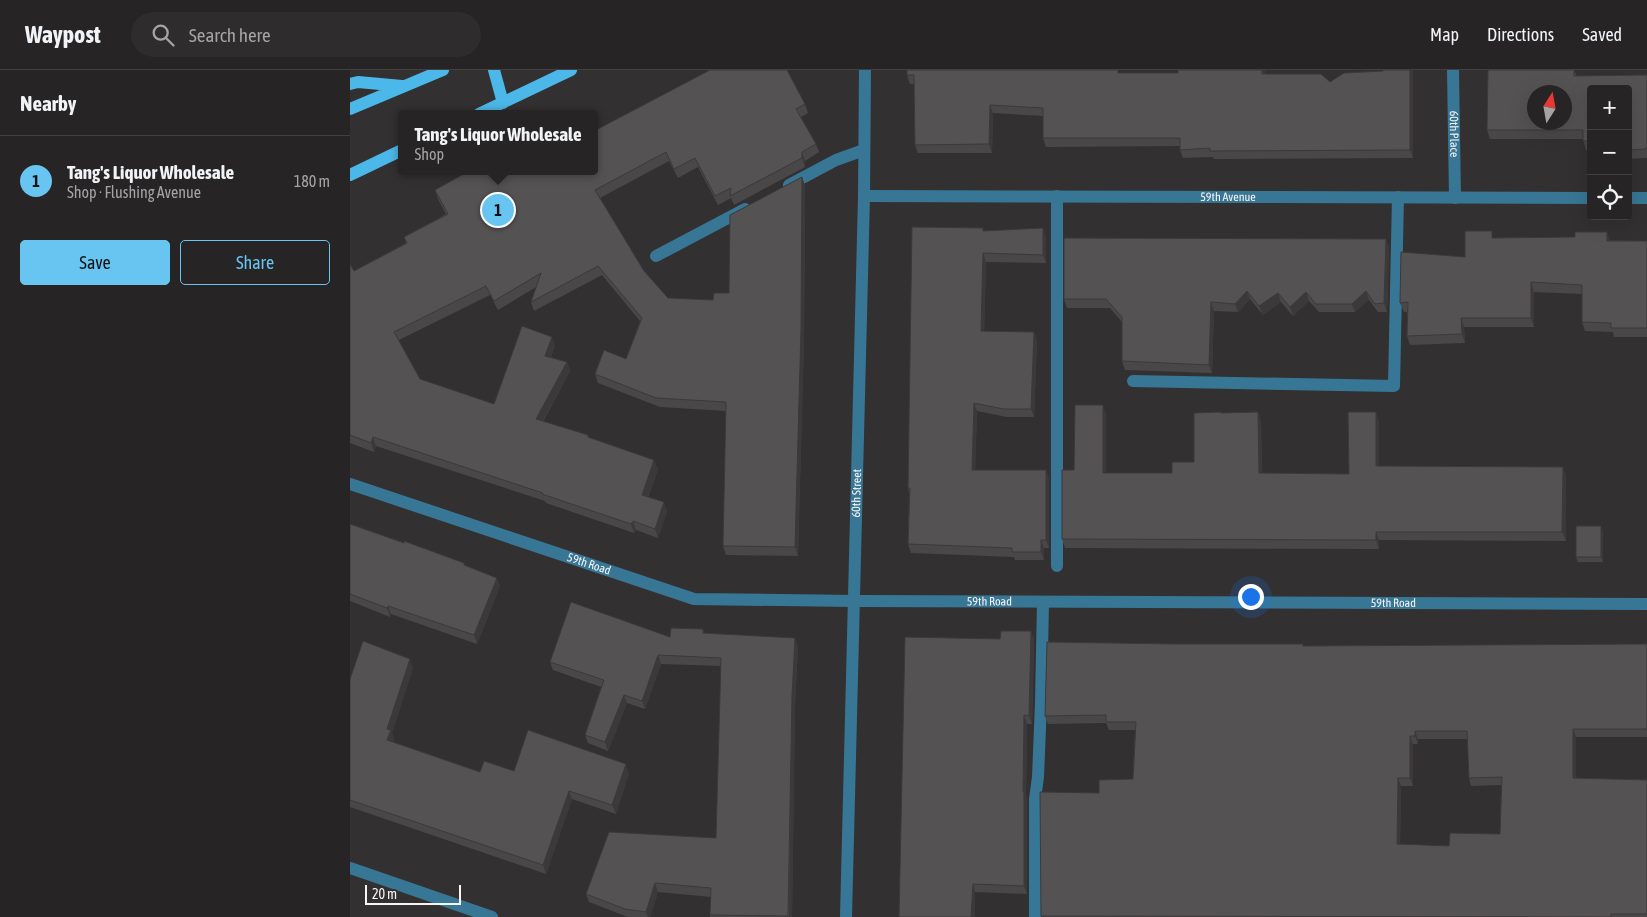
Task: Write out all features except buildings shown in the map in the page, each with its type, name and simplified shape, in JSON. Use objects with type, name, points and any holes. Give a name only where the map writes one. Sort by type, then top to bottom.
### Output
[{"type":"main road","points":[[350,110],[443,70]]},
{"type":"main road","points":[[494,70],[502,103]]},
{"type":"main road","points":[[487,110],[571,70]]},
{"type":"main road","points":[[350,84],[358,82],[404,86]]},
{"type":"main road","points":[[350,175],[398,152]]},
{"type":"main road","points":[[350,184],[380,161]]},
{"type":"street","name":"60th Street","points":[[846,917],[864,196],[865,70]]},
{"type":"street","name":"60th Place","points":[[1453,70],[1456,198]]},
{"type":"street","points":[[776,192],[836,160],[864,150]]},
{"type":"street","name":"59th Avenue","points":[[864,196],[1587,198]]},
{"type":"street","points":[[1057,196],[1057,566]]},
{"type":"street","points":[[1133,382],[1394,386],[1398,198]]},
{"type":"street","points":[[1632,198],[1647,198]]},
{"type":"street","points":[[656,256],[759,201]]},
{"type":"street","name":"59th Road","points":[[350,484],[694,599],[854,602],[1647,604]]},
{"type":"street","points":[[1034,917],[1035,799],[1041,712],[1043,602]]},
{"type":"street","points":[[350,868],[492,917]]},
{"type":"place","name":"Tang's Liquor Wholesale","points":[[498,210]]}]
